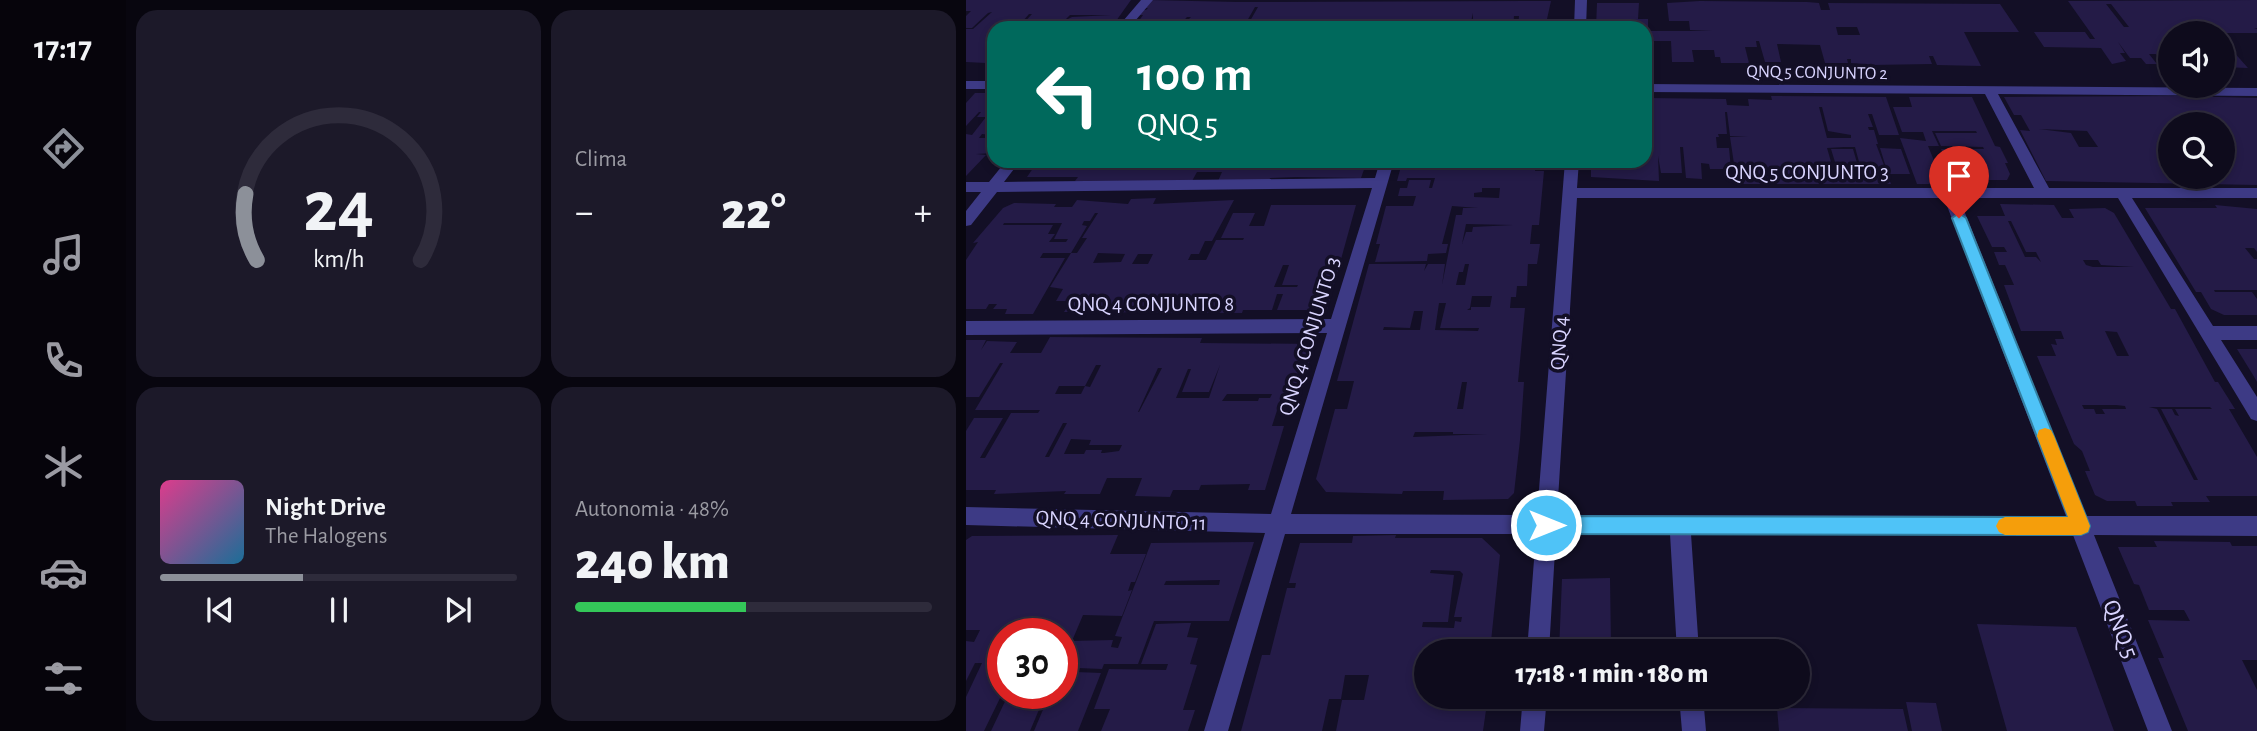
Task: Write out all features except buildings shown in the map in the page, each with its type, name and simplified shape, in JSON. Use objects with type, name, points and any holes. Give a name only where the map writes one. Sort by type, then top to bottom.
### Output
[{"type":"street","points":[[1129,21],[1147,0]]},
{"type":"street","points":[[1580,21],[1581,0]]},
{"type":"street","points":[[966,85],[987,85]]},
{"type":"street","name":"QNQ 5 CONJUNTO 2","points":[[1652,88],[2257,92]]},
{"type":"street","points":[[1990,91],[2043,191]]},
{"type":"street","points":[[966,221],[1008,168]]},
{"type":"street","name":"QNQ 4 CONJUNTO 3","points":[[1216,731],[1385,168]]},
{"type":"street","name":"QNQ 4","points":[[1539,639],[1572,168]]},
{"type":"street","points":[[966,187],[1380,183]]},
{"type":"street","name":"QNQ 5","points":[[1949,192],[2160,731]]},
{"type":"street","name":"QNQ 5 CONJUNTO 3","points":[[1570,193],[2257,193]]},
{"type":"street","points":[[2122,193],[2257,413]]},
{"type":"street","name":"QNQ 4 CONJUNTO 8","points":[[966,328],[1336,326]]},
{"type":"street","points":[[2209,333],[2257,333]]},
{"type":"street","name":"QNQ 4 CONJUNTO 11","points":[[966,516],[1276,524]]},
{"type":"street","points":[[1276,524],[2257,526]]},
{"type":"street","points":[[1680,525],[1687,639]]},
{"type":"street","points":[[1532,731],[1534,709]]},
{"type":"street","points":[[1692,709],[1693,731]]},
{"type":"slow traffic","points":[[2005,526],[2081,526],[2045,436]]},
{"type":"route","points":[[1546,525],[2081,526],[1959,218]]}]
